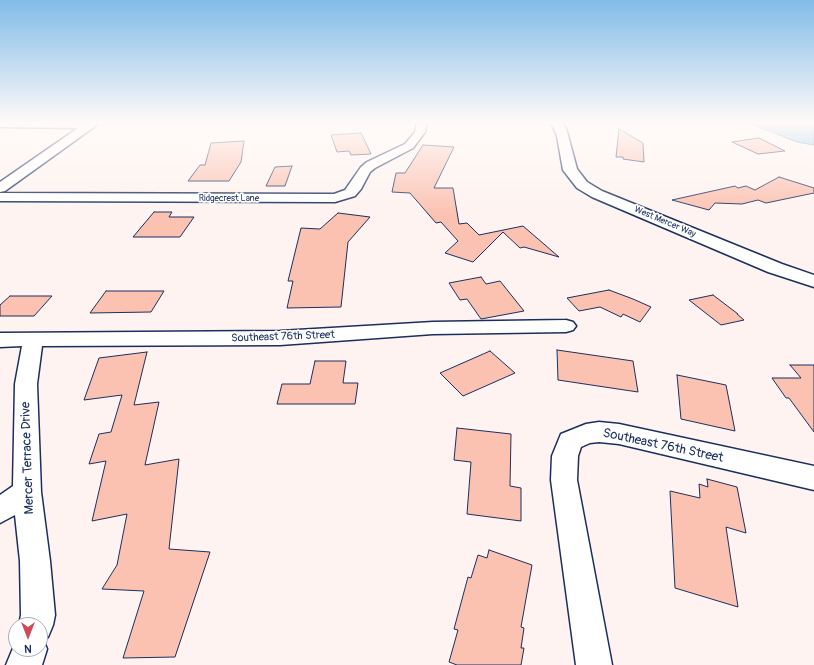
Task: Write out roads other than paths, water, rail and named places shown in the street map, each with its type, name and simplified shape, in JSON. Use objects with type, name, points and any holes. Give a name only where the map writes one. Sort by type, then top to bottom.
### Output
[{"type":"street","points":[[0,188],[50,153]]},
{"type":"street","name":"Ridgecrest Lane","points":[[0,197],[335,198],[350,193],[365,170],[371,165],[395,153]]},
{"type":"street","name":"West Mercer Way","points":[[567,153],[570,170],[582,185],[597,194],[775,268],[814,282]]},
{"type":"street","name":"Southeast 76th Street","points":[[0,340],[280,338],[433,328],[566,326]]},
{"type":"street","name":"Mercer Terrace Drive","points":[[33,340],[26,384],[27,492],[35,560],[38,617]]},
{"type":"street","name":"Southeast 76th Street","points":[[594,665],[564,480],[565,456],[570,441],[586,434],[599,432],[619,434],[814,478]]},
{"type":"street","points":[[0,510],[27,492]]}]
